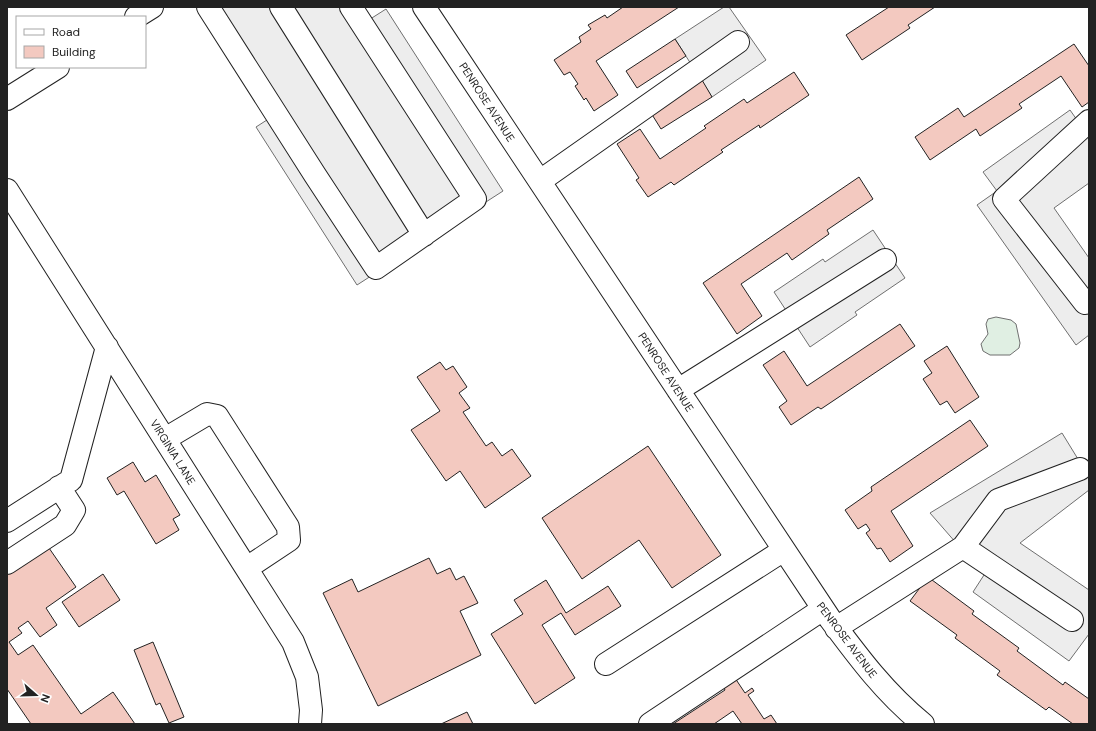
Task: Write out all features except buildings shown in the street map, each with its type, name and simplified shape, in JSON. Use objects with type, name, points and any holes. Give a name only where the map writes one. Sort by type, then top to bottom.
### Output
[{"type":"street","points":[[138,16],[152,7]]},
{"type":"street","points":[[208,7],[376,268],[475,199],[351,7]]},
{"type":"street","points":[[281,7],[424,235]]},
{"type":"street","name":"PENROSE AVENUE","points":[[424,7],[836,628],[883,687],[923,724]]},
{"type":"street","points":[[540,181],[738,42]]},
{"type":"street","points":[[7,99],[56,68]]},
{"type":"street","points":[[1085,303],[1004,199],[1089,120]]},
{"type":"street","name":"VIRGINIA LANE","points":[[7,190],[293,642],[307,677],[311,710],[310,724]]},
{"type":"street","points":[[678,390],[885,260]]},
{"type":"street","points":[[7,521],[71,480],[107,347]]},
{"type":"street","points":[[165,439],[207,414],[217,416],[288,527],[289,540],[247,568]]},
{"type":"street","points":[[836,628],[963,547],[998,500],[1080,469]]},
{"type":"street","points":[[7,563],[65,525],[74,510],[59,487]]},
{"type":"street","points":[[963,547],[1072,620]]},
{"type":"street","points":[[606,664],[784,550]]},
{"type":"street","points":[[650,724],[823,609]]},
{"type":"green space","points":[[996,317],[1011,320],[1016,324],[1020,343],[1019,348],[1010,355],[990,355],[983,351],[981,344],[988,334],[986,324],[988,319]]},
{"type":"shaded area","points":[[222,7],[354,7],[364,23],[386,9],[503,191],[357,285],[256,127],[270,118],[206,17]]},
{"type":"shaded area","points":[[724,7],[729,7],[766,60],[712,97],[675,39]]},
{"type":"shaded area","points":[[1070,110],[1089,137],[1089,183],[1054,208],[1089,258],[1089,335],[1076,345],[977,205],[997,191],[983,172]]},
{"type":"shaded area","points":[[873,230],[905,278],[855,312],[857,315],[810,347],[774,292],[823,259],[825,262]]},
{"type":"shaded area","points":[[1062,433],[1089,477],[1089,490],[1020,543],[1089,590],[1089,634],[1069,661],[973,592],[984,575],[930,513]]}]
